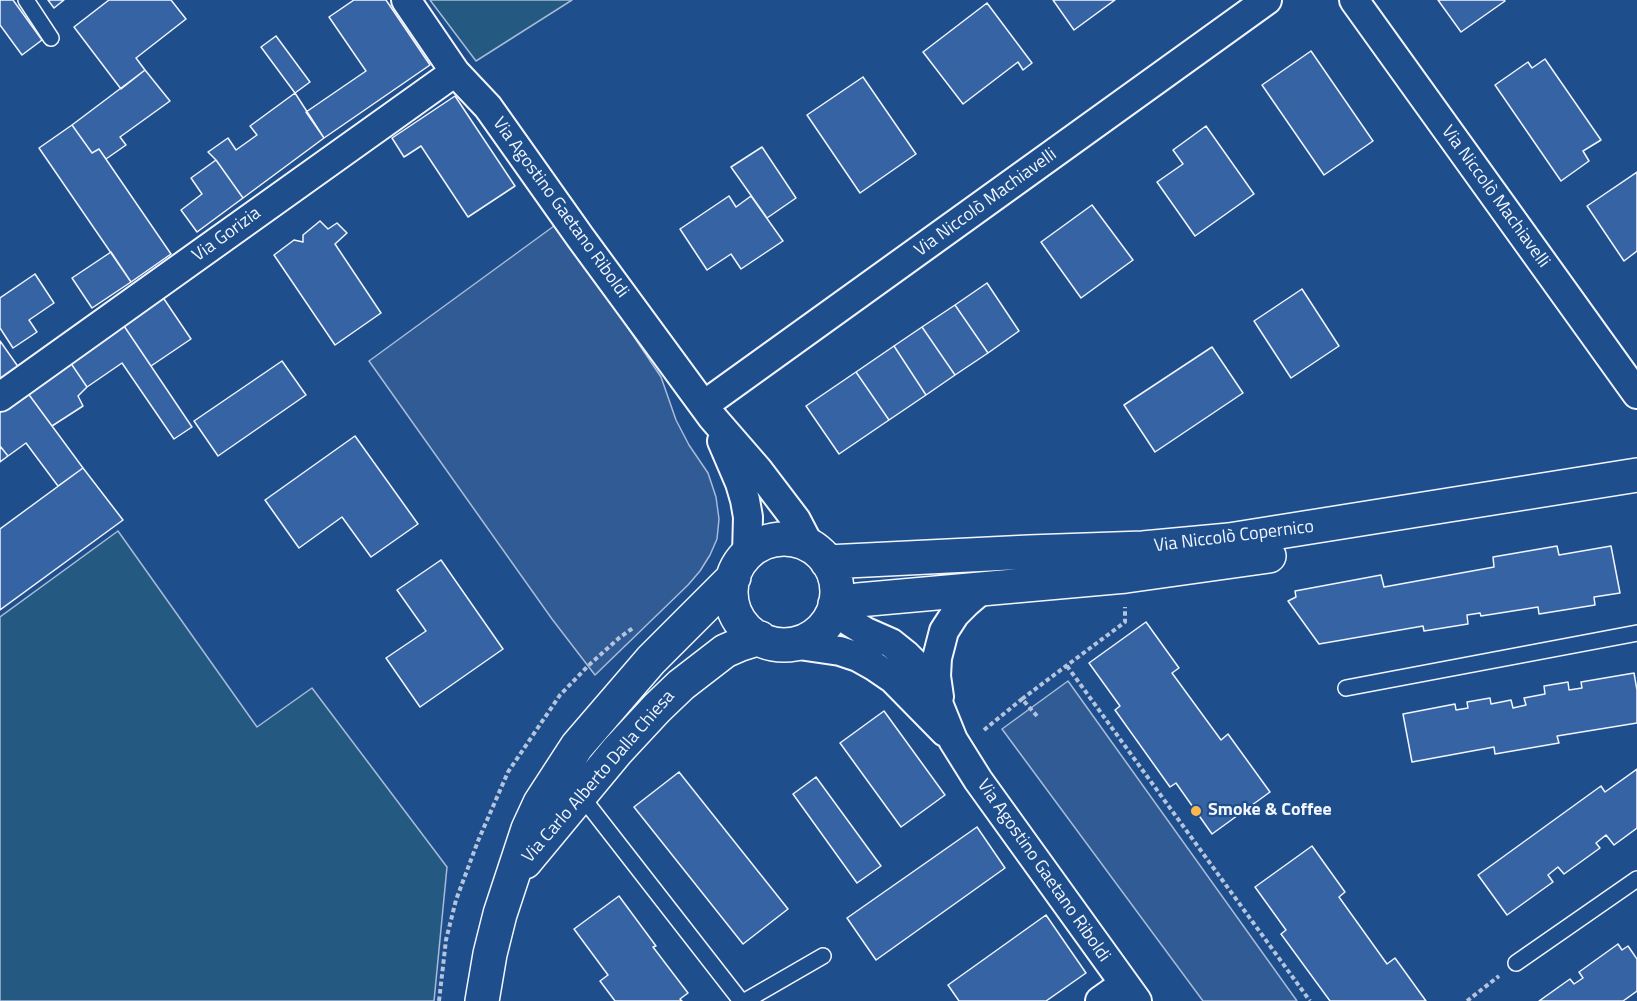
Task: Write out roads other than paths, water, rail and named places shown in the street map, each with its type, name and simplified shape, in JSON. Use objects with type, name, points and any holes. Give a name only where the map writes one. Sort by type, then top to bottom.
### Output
[{"type":"street","name":"Via Agostino Gaetano Riboldi","points":[[406,0],[455,72],[488,107],[586,246],[708,411],[758,470],[818,553]]},
{"type":"street","name":"Via Niccolò Machiavelli","points":[[708,411],[1267,0]]},
{"type":"street","name":"Via Niccolò Machiavelli","points":[[1354,0],[1637,394]]},
{"type":"street","name":"Via Gorizia","points":[[0,397],[455,72]]},
{"type":"street","name":"Via Agostino Gaetano Riboldi","points":[[708,411],[740,483],[745,500],[748,517],[740,565]]},
{"type":"street","name":"Via Niccolò Copernico","points":[[818,553],[1029,552],[1143,548],[1229,540],[1637,475]]},
{"type":"street","name":"Via Niccolò Copernico","points":[[835,605],[869,599],[1126,576],[1222,564],[1400,536],[1596,499],[1637,488]]},
{"type":"street","points":[[771,540],[798,541],[818,553],[835,576],[836,584],[835,605],[821,630],[808,639],[792,644],[774,644],[747,629],[736,614],[731,594],[740,565],[759,545],[771,540]]},
{"type":"street","name":"Via Carlo Alberto Dalla Chiesa","points":[[482,1001],[492,944],[514,875],[569,786],[577,746],[651,660],[740,565]]},
{"type":"street","points":[[941,708],[936,676],[937,658],[944,632],[955,614],[981,590]]},
{"type":"street","name":"Via Agostino Gaetano Riboldi","points":[[835,605],[850,622],[891,643],[921,670],[932,688],[953,740],[978,780],[1130,992]]},
{"type":"street","name":"Via Carlo Alberto Dalla Chiesa","points":[[569,786],[617,752],[681,685],[725,651],[760,638]]},
{"type":"street","name":"Via Agostino Gaetano Riboldi","points":[[792,644],[840,651],[874,666],[893,679],[953,740]]},
{"type":"street","points":[[1100,1001],[1130,992]]},
{"type":"lane","points":[[26,0],[51,38]]},
{"type":"lane","points":[[1346,688],[1637,633]]},
{"type":"lane","points":[[569,786],[743,1001],[823,956]]},
{"type":"lane","points":[[1516,963],[1637,879]]},
{"type":"place","name":"Smoke & Coffee","points":[[1196,811]]}]
